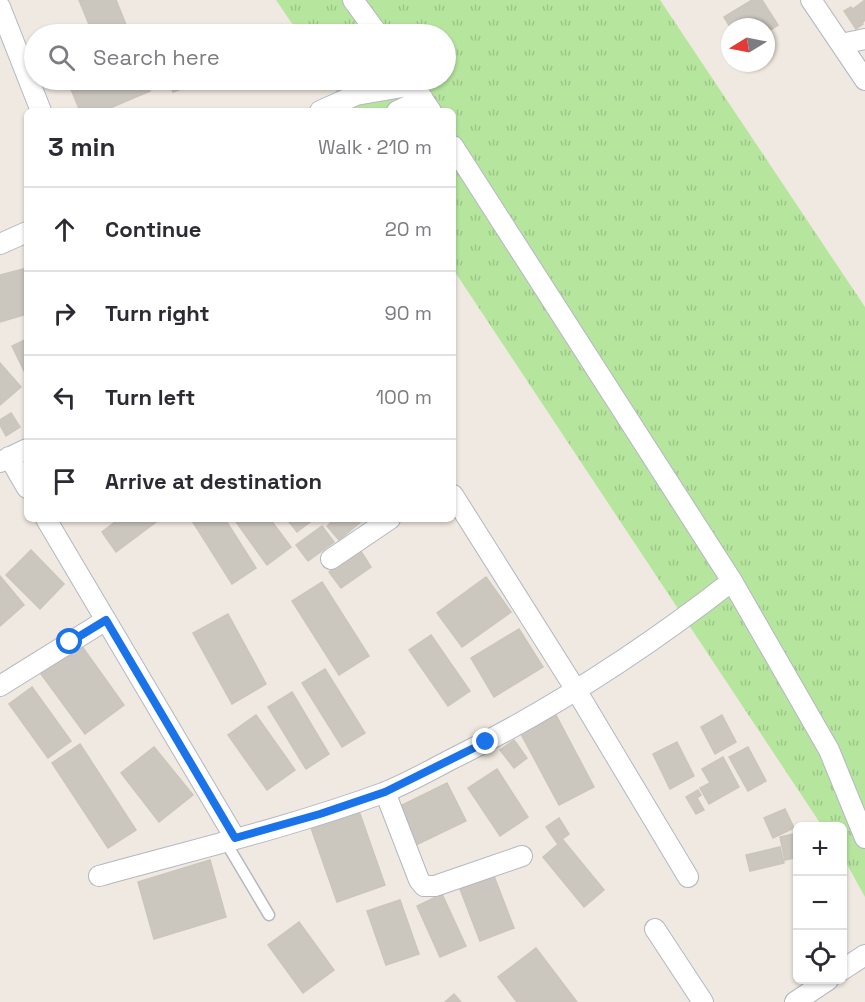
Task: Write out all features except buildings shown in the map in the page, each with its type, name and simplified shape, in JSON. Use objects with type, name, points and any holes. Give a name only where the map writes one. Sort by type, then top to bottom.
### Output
[{"type":"street","points":[[353,0],[371,24]]},
{"type":"street","points":[[811,0],[865,80]]},
{"type":"street","points":[[0,8],[24,68]]},
{"type":"street","points":[[841,44],[865,39]]},
{"type":"street","points":[[33,90],[40,108]]},
{"type":"street","points":[[327,108],[356,95],[419,94]]},
{"type":"street","points":[[401,108],[419,94]]},
{"type":"street","points":[[456,151],[732,581],[829,750],[865,838]]},
{"type":"street","points":[[0,244],[24,233]]},
{"type":"street","points":[[24,450],[4,460],[24,484]]},
{"type":"street","points":[[456,500],[576,690],[688,877]]},
{"type":"street","points":[[47,522],[106,620],[230,839]]},
{"type":"street","points":[[331,559],[386,522]]},
{"type":"street","points":[[99,876],[320,814],[385,792],[486,742],[576,690],[680,621],[732,581]]},
{"type":"street","points":[[0,686],[106,620]]},
{"type":"street","points":[[385,792],[419,880],[424,886],[435,886],[522,856]]},
{"type":"street","points":[[655,929],[703,1002]]},
{"type":"street","points":[[847,967],[865,955]]},
{"type":"street","points":[[795,1002],[822,984]]},
{"type":"lane","points":[[230,839],[268,915]]},
{"type":"green space","points":[[276,0],[660,0],[865,307],[865,897],[847,864],[847,822],[819,822],[456,274],[456,108],[345,108],[335,90],[456,90],[456,24],[292,24]]},
{"type":"route","points":[[70,642],[106,620],[235,838],[320,814],[385,792],[486,742]]}]
